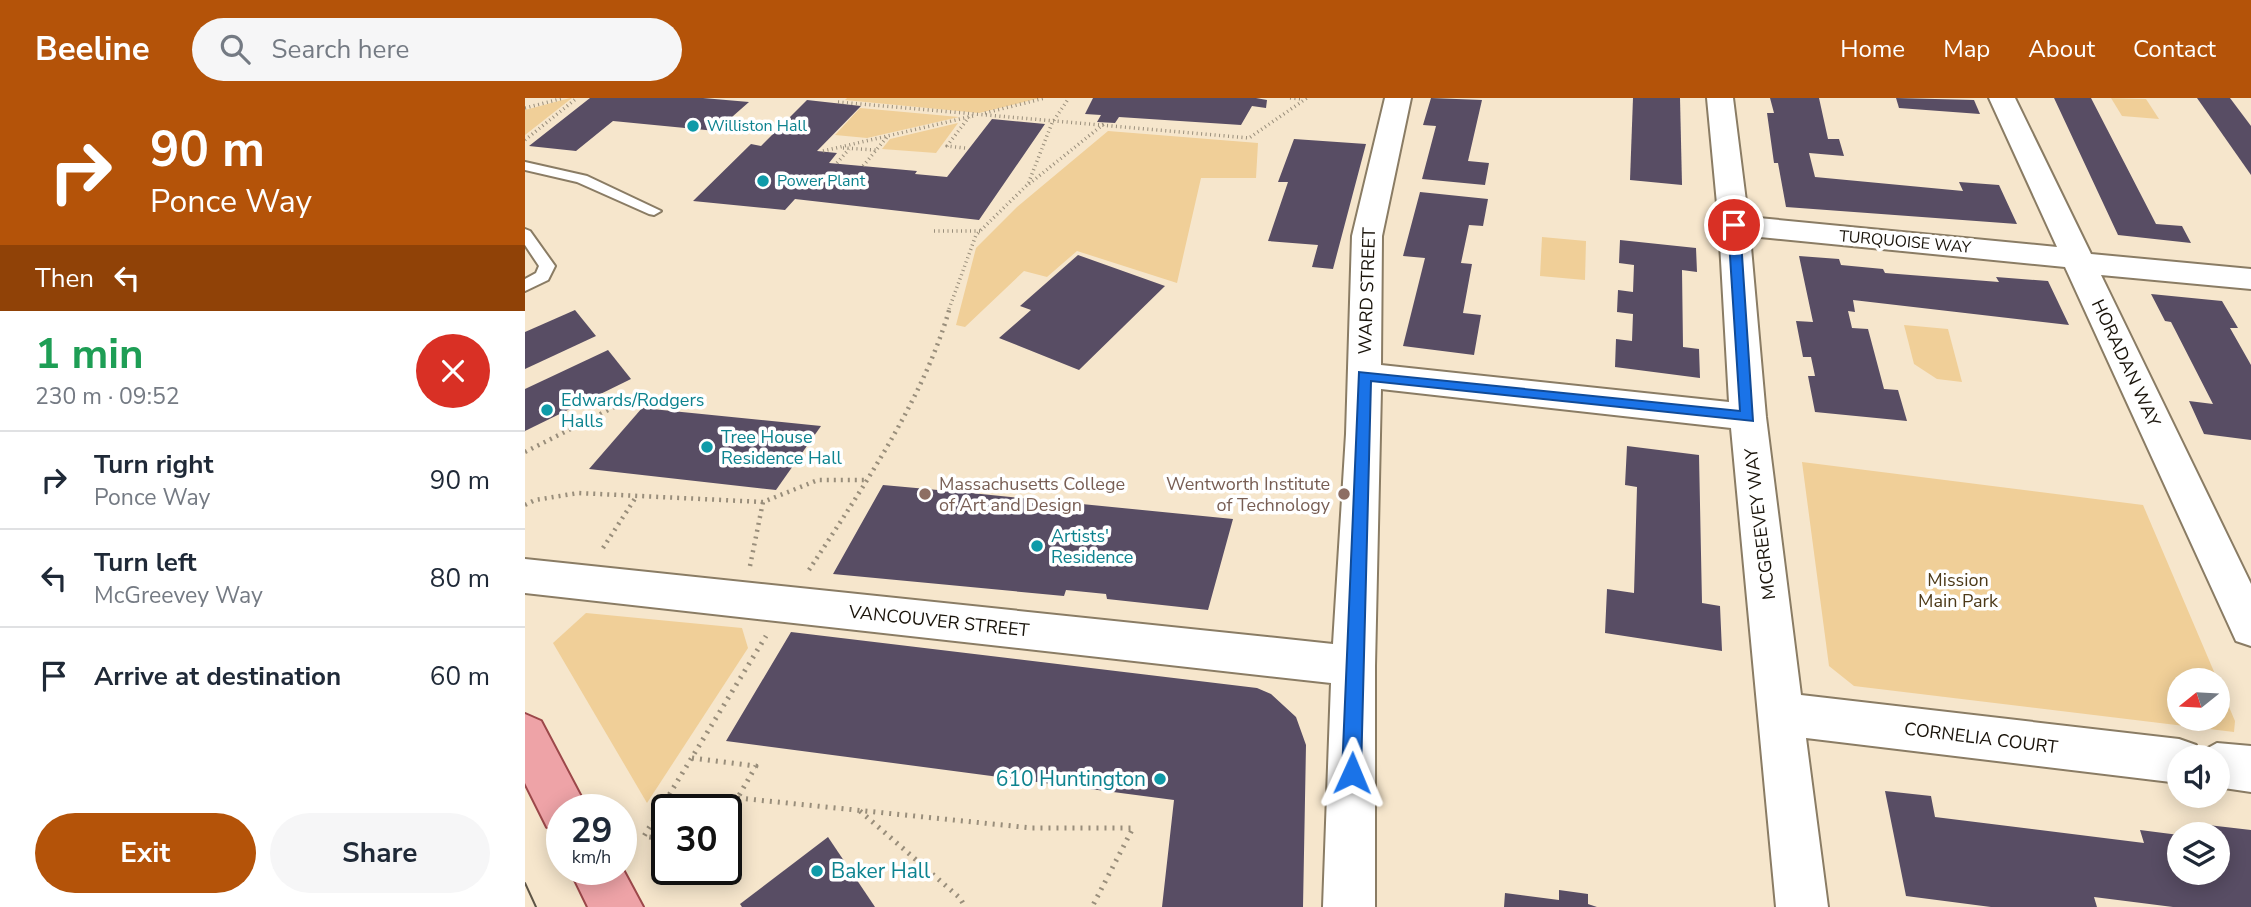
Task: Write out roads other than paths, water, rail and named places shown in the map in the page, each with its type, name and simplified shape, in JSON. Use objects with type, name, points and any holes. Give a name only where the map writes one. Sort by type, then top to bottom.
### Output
[{"type":"main road","points":[[525,736],[556,794]]},
{"type":"main road","points":[[604,885],[617,907]]},
{"type":"street","name":"WARD STREET","points":[[1349,907],[1353,666],[1364,434],[1363,307],[1367,236],[1398,98]]},
{"type":"street","name":"MCGREEVEY WAY","points":[[1720,98],[1734,225],[1748,417],[1803,907]]},
{"type":"street","name":"HORADAN WAY","points":[[2002,98],[2251,628]]},
{"type":"street","name":"TURQUOISE WAY","points":[[1734,225],[2251,279]]},
{"type":"street","points":[[1364,375],[1748,417]]},
{"type":"street","name":"VANCOUVER STREET","points":[[525,576],[1353,666]]},
{"type":"street","name":"CORNELIA COURT","points":[[1783,714],[2167,760]]},
{"type":"street","points":[[2230,767],[2251,769]]},
{"type":"lane","points":[[525,166],[582,179],[654,211]]},
{"type":"lane","points":[[525,233],[547,266],[542,276],[525,286]]},
{"type":"tram line","points":[[525,883],[536,907]]},
{"type":"place","name":"Williston Hall","points":[[693,126]]},
{"type":"place","name":"Power Plant","points":[[763,181]]},
{"type":"place","name":"Edwards/Rodgers Halls","points":[[547,410]]},
{"type":"place","name":"Tree House Residence Hall","points":[[707,447]]},
{"type":"place","name":"Massachusetts College of Art and Design","points":[[925,494]]},
{"type":"place","name":"Wentworth Institute of Technology","points":[[1344,494]]},
{"type":"place","name":"Artists' Residence","points":[[1037,546]]},
{"type":"place","name":"610 Huntington","points":[[1160,779]]},
{"type":"place","name":"Baker Hall","points":[[817,871]]},
{"type":"park label","name":"Mission Main Park","points":[[1958,590]]}]
